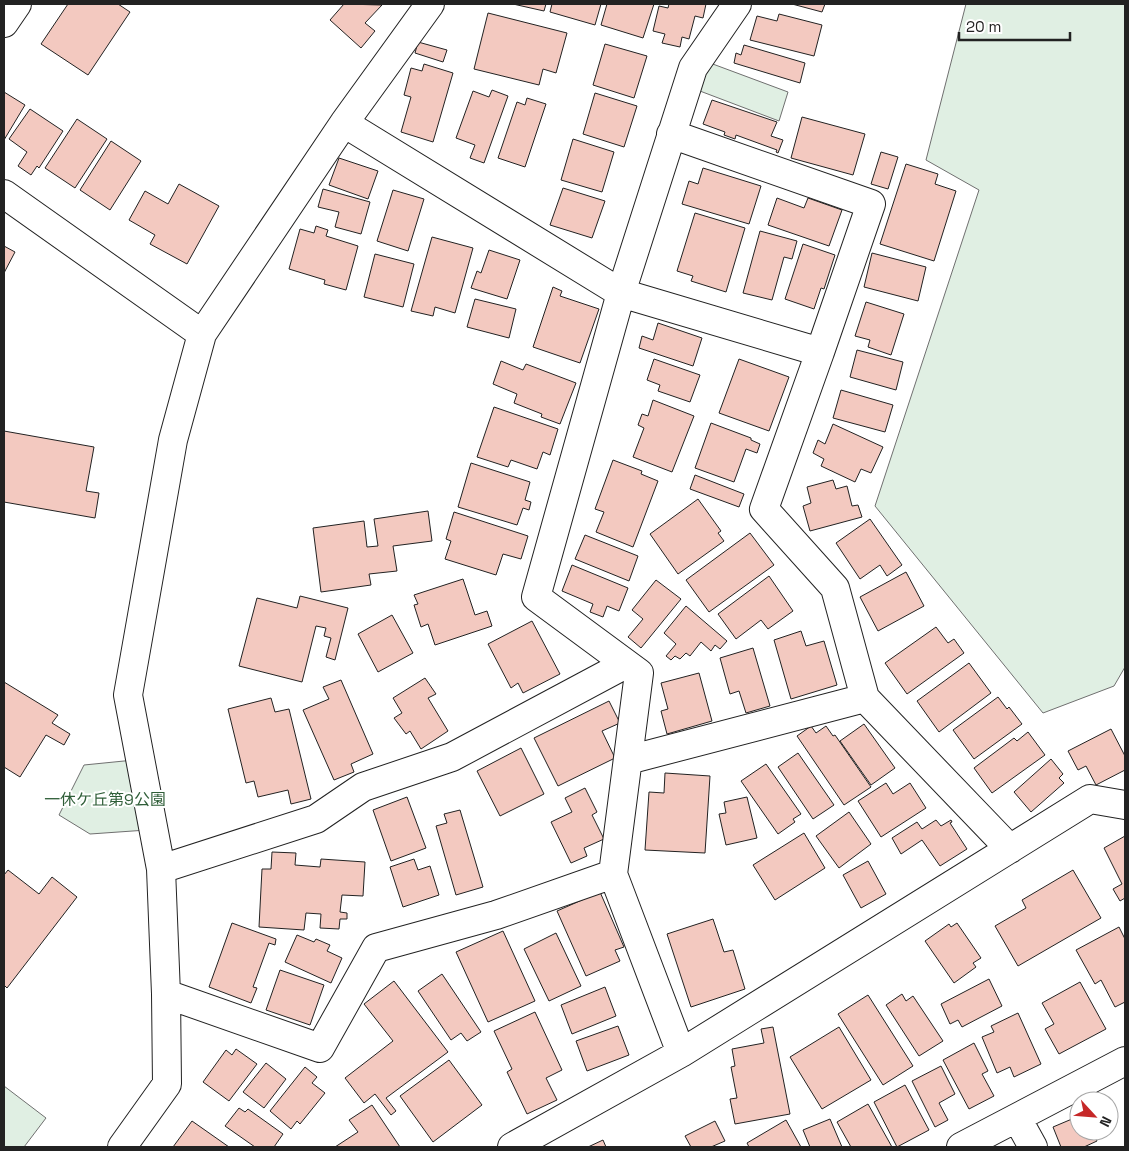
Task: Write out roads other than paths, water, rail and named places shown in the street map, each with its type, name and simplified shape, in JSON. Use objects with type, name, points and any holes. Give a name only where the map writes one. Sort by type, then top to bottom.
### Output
[{"type":"street","points":[[4,23],[17,4]]},
{"type":"street","points":[[681,1053],[613,874],[639,673],[536,597],[621,293],[693,68],[737,4]]},
{"type":"street","points":[[122,1147],[167,1084],[166,994],[161,869],[128,695],[173,440],[202,334],[344,123],[416,10]]},
{"type":"street","points":[[344,123],[621,293],[820,352]]},
{"type":"street","points":[[671,134],[871,204],[764,509],[835,588],[865,698],[1010,848]]},
{"type":"street","points":[[4,194],[202,334]]},
{"type":"street","points":[[161,869],[316,819],[363,787],[452,756],[626,664]]},
{"type":"street","points":[[628,760],[865,698]]},
{"type":"street","points":[[512,1147],[681,1053],[1090,799],[1125,805]]},
{"type":"street","points":[[166,994],[320,1048],[376,948],[496,916],[613,874]]},
{"type":"street","points":[[961,1147],[1125,1060]]},
{"type":"street","points":[[1018,1118],[1033,1147]]},
{"type":"park label","name":"一休ケ丘第9公園","points":[[105,799]]}]
